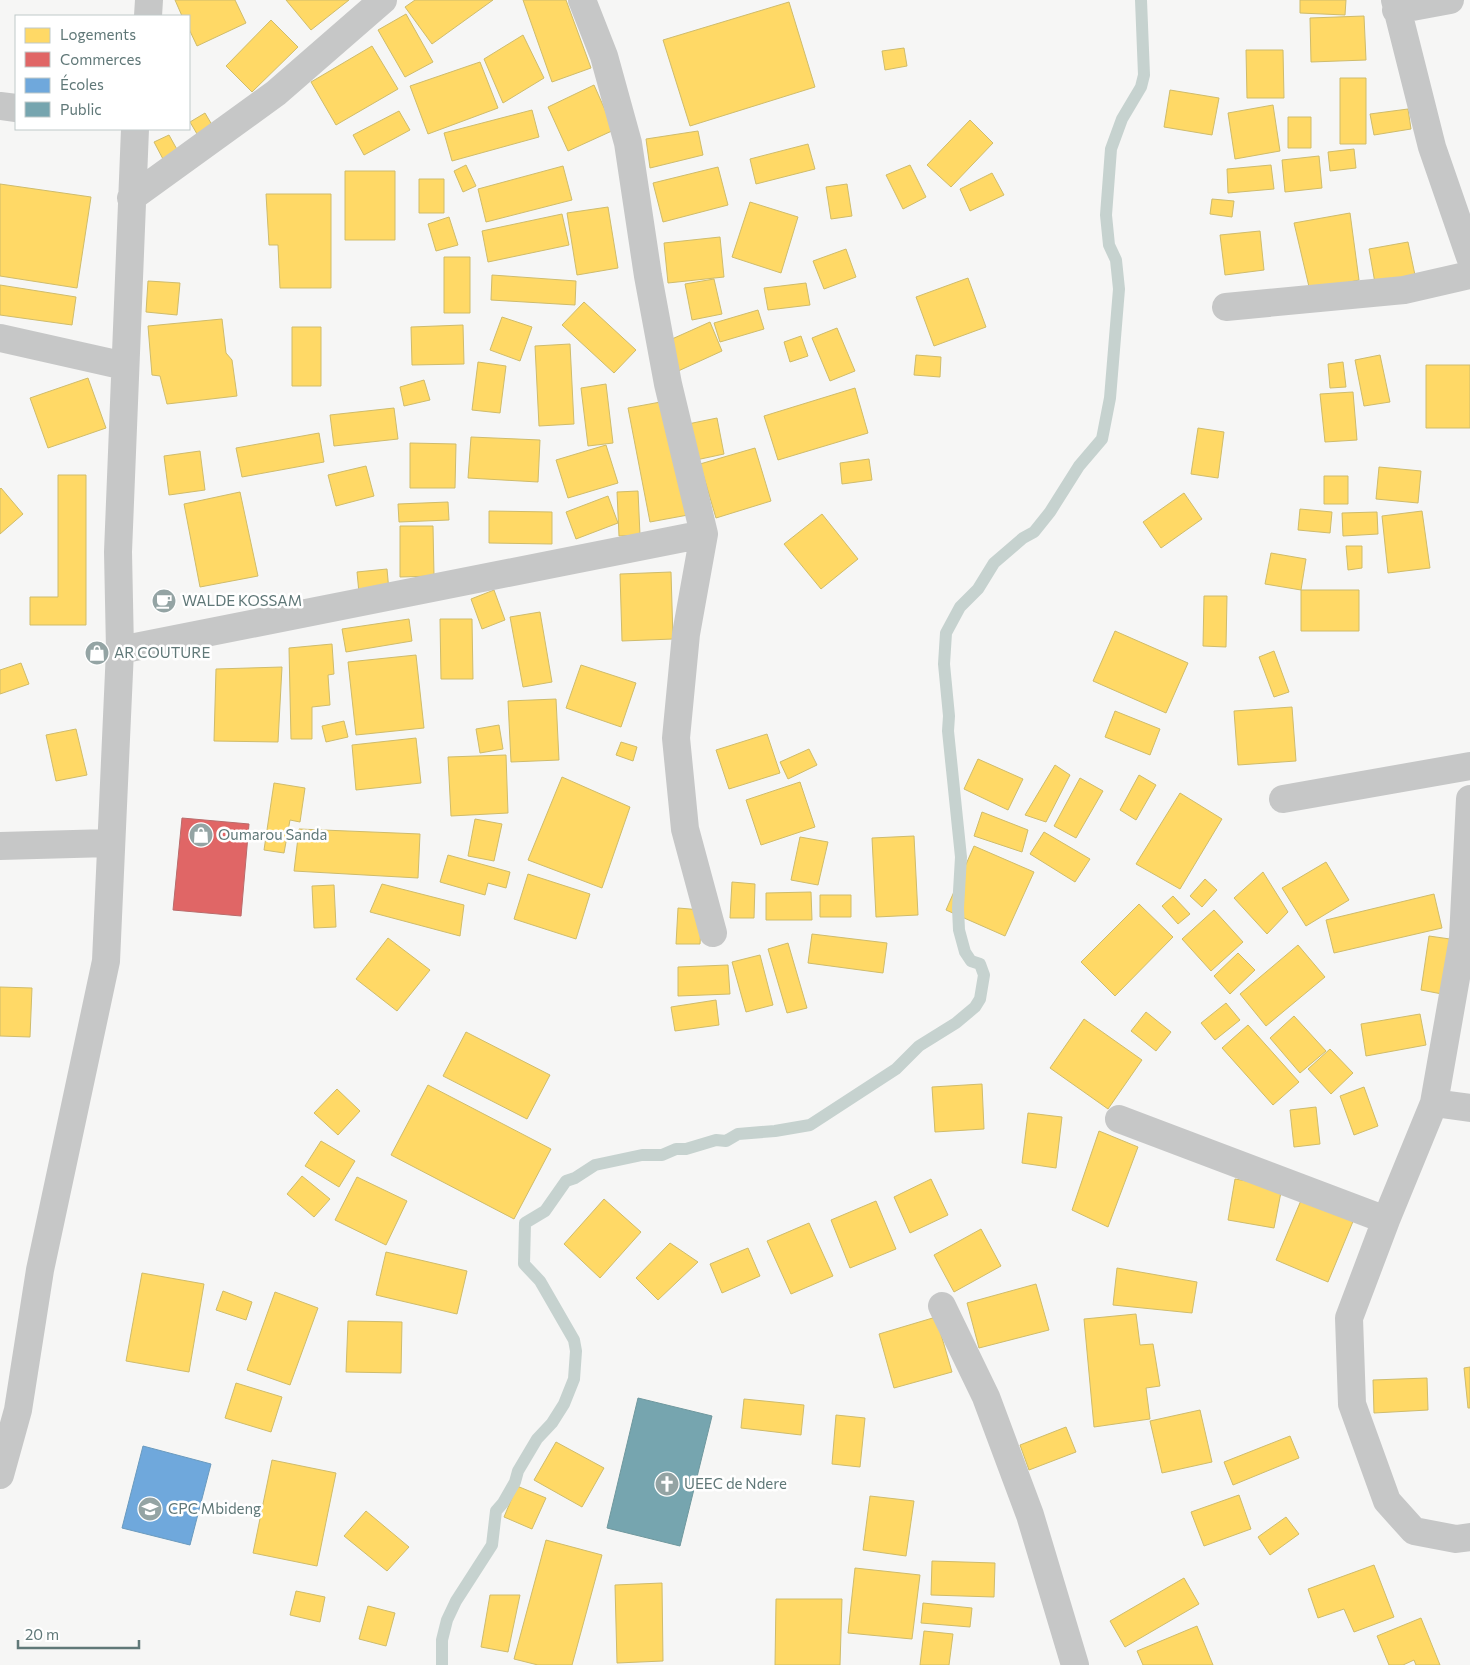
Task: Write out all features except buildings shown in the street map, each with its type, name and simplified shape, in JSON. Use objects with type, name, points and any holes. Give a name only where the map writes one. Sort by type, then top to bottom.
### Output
[{"type":"street","points":[[148,15],[149,0]]},
{"type":"street","points":[[131,198],[276,93],[382,0]]},
{"type":"street","points":[[582,0],[604,56],[628,143],[648,276],[668,384],[704,534],[686,634],[676,738],[685,829],[713,933]]},
{"type":"street","points":[[1450,0],[1395,5],[1432,147],[1470,257]]},
{"type":"street","points":[[0,106],[15,108]]},
{"type":"street","points":[[0,1476],[9,1408],[106,961],[120,650],[118,552],[135,130]]},
{"type":"street","points":[[1226,307],[1404,290],[1470,275]]},
{"type":"street","points":[[0,338],[125,366]]},
{"type":"street","points":[[120,650],[704,534]]},
{"type":"street","points":[[1283,799],[1470,766]]},
{"type":"street","points":[[1470,799],[1463,938],[1434,1103],[1386,1220],[1349,1318],[1352,1404],[1387,1500],[1414,1531],[1456,1539],[1470,1536]]},
{"type":"street","points":[[0,846],[110,843]]},
{"type":"street","points":[[1434,1103],[1470,1108]]},
{"type":"street","points":[[1119,1119],[1386,1220]]},
{"type":"street","points":[[942,1306],[986,1397],[1030,1515],[1075,1665]]},
{"type":"waterway","points":[[442,1665],[442,1640],[447,1620],[456,1601],[492,1545],[496,1511],[515,1482],[518,1471],[537,1439],[552,1423],[564,1404],[574,1379],[576,1351],[574,1340],[540,1281],[524,1264],[525,1223],[545,1211],[566,1181],[575,1178],[595,1165],[642,1155],[662,1155],[676,1149],[686,1149],[716,1140],[726,1141],[738,1134],[775,1131],[810,1125],[896,1069],[919,1046],[956,1023],[975,1007],[980,999],[984,975],[980,964],[971,961],[965,952],[959,930],[958,908],[961,857],[948,731],[949,716],[944,664],[946,633],[960,607],[978,589],[994,563],[1023,538],[1034,532],[1050,512],[1079,466],[1102,439],[1110,398],[1119,289],[1116,260],[1109,245],[1106,215],[1111,149],[1122,119],[1141,87],[1144,75],[1141,0]]},
{"type":"place","name":"WALDE KOSSAM","points":[[164,601]]},
{"type":"place","name":"AR COUTURE","points":[[97,653]]},
{"type":"place","name":"Oumarou Sanda","points":[[201,835]]},
{"type":"place","name":"UEEC de Ndere","points":[[667,1484]]},
{"type":"place","name":"CPC Mbideng","points":[[150,1509]]}]
